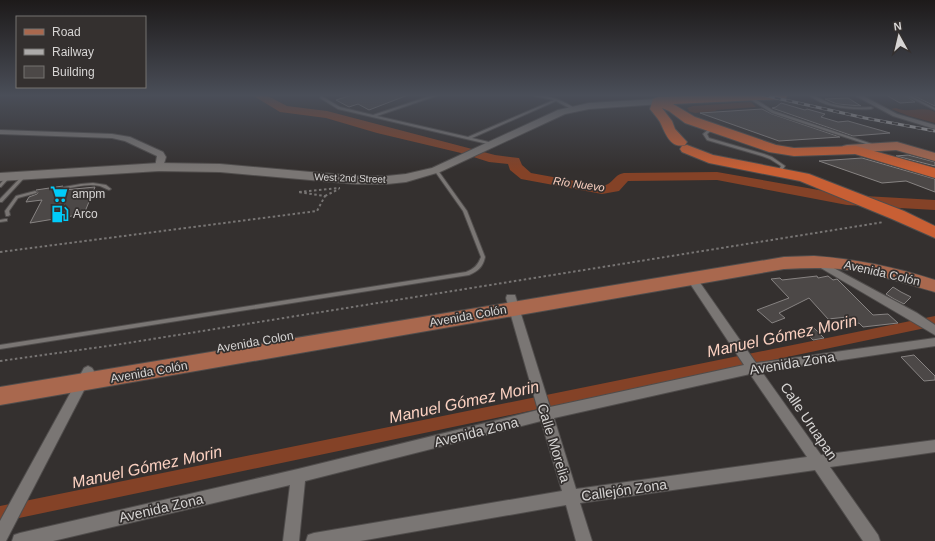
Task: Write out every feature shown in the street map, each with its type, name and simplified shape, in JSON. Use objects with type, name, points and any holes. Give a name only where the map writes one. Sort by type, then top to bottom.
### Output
[{"type":"highway","points":[[665,120],[669,130],[683,145],[710,159],[780,171],[804,177],[818,182],[892,218],[931,230]]},
{"type":"highway","points":[[691,120],[712,129],[784,151],[801,152],[847,149],[860,150],[935,173]]},
{"type":"main road","points":[[847,149],[901,147],[935,157]]},
{"type":"main road","name":"Avenida Colón","points":[[512,303],[781,255],[807,253],[854,256],[911,269],[935,277]]},
{"type":"main road","name":"Avenida Colón","points":[[512,303],[692,279],[784,263],[817,262],[854,265],[908,277],[935,286]]},
{"type":"main road","name":"Avenida Colon","points":[[0,385],[85,377],[512,303]]},
{"type":"main road","points":[[0,396],[85,377]]},
{"type":"street","name":"West 2nd Street","points":[[5,177],[159,167],[220,168],[372,181],[406,178],[436,170],[461,160],[542,120]]},
{"type":"street","points":[[911,120],[935,128]]},
{"type":"street","points":[[0,132],[122,138],[160,154],[162,157],[159,167]]},
{"type":"street","points":[[817,262],[913,316],[935,331]]},
{"type":"street","name":"Calle Uruapan","points":[[692,279],[872,541]]},
{"type":"street","name":"Calle Morelia","points":[[512,303],[584,541]]},
{"type":"street","name":"Avenida Zona","points":[[20,541],[298,476],[545,414],[753,368],[935,342]]},
{"type":"street","points":[[0,537],[85,377]]},
{"type":"street","name":"Callejón Zona","points":[[314,541],[572,498],[935,446]]},
{"type":"street","points":[[291,541],[298,476]]},
{"type":"lane","points":[[392,120],[469,138],[488,146]]},
{"type":"lane","points":[[469,138],[510,120]]},
{"type":"lane","points":[[798,120],[879,147]]},
{"type":"lane","points":[[712,129],[705,134],[708,139],[771,158],[783,166],[780,171]]},
{"type":"lane","points":[[0,347],[467,274],[476,270],[482,264],[483,258],[465,212],[436,170]]},
{"type":"lane","points":[[0,201],[24,176]]},
{"type":"lane","points":[[0,186],[5,177]]},
{"type":"lane","points":[[64,188],[94,184],[104,186],[109,189]]},
{"type":"lane","points":[[8,216],[7,212],[17,197],[35,192]]},
{"type":"path","points":[[0,252],[317,211],[325,196],[340,188],[298,192],[325,196]]},
{"type":"path","points":[[0,361],[466,289],[892,218]]},
{"type":"shaded area","points":[[925,120],[935,120],[935,123]]},
{"type":"building","points":[[720,120],[790,120],[840,137],[779,141]]},
{"type":"building","points":[[807,120],[848,121],[890,133],[853,136]]},
{"type":"building","points":[[908,155],[935,162],[935,166],[896,156]]},
{"type":"building","points":[[862,158],[935,179],[935,192],[906,181],[882,183],[819,161]]},
{"type":"building","points":[[63,186],[61,189],[64,190],[95,187],[84,214],[30,223],[42,200],[26,202],[29,197],[37,194],[38,192],[36,190]]},
{"type":"building","points":[[817,276],[818,278],[828,276],[833,280],[837,279],[873,315],[888,314],[898,323],[863,327],[859,323],[854,324],[847,317],[828,319],[809,298],[779,313],[785,318],[772,323],[757,310],[789,298],[771,279],[780,278],[782,280]]},
{"type":"building","points":[[893,287],[911,297],[904,304],[894,299],[886,294]]},
{"type":"building","points":[[813,327],[824,338],[813,340],[802,329]]},
{"type":"building","points":[[914,355],[935,376],[935,380],[924,381],[901,357]]},
{"type":"waterway","name":"Río Nuevo","points":[[346,120],[465,150],[494,159],[514,161],[515,167],[526,176],[602,190],[614,188],[624,177],[717,176],[847,200],[935,205]]},
{"type":"waterway","name":"Manuel Gómez Morin","points":[[0,514],[935,321]]},
{"type":"railway","points":[[877,120],[935,131]]},
{"type":"place","name":"ampm","points":[[59,194]]},
{"type":"place","name":"Arco","points":[[60,214]]}]
